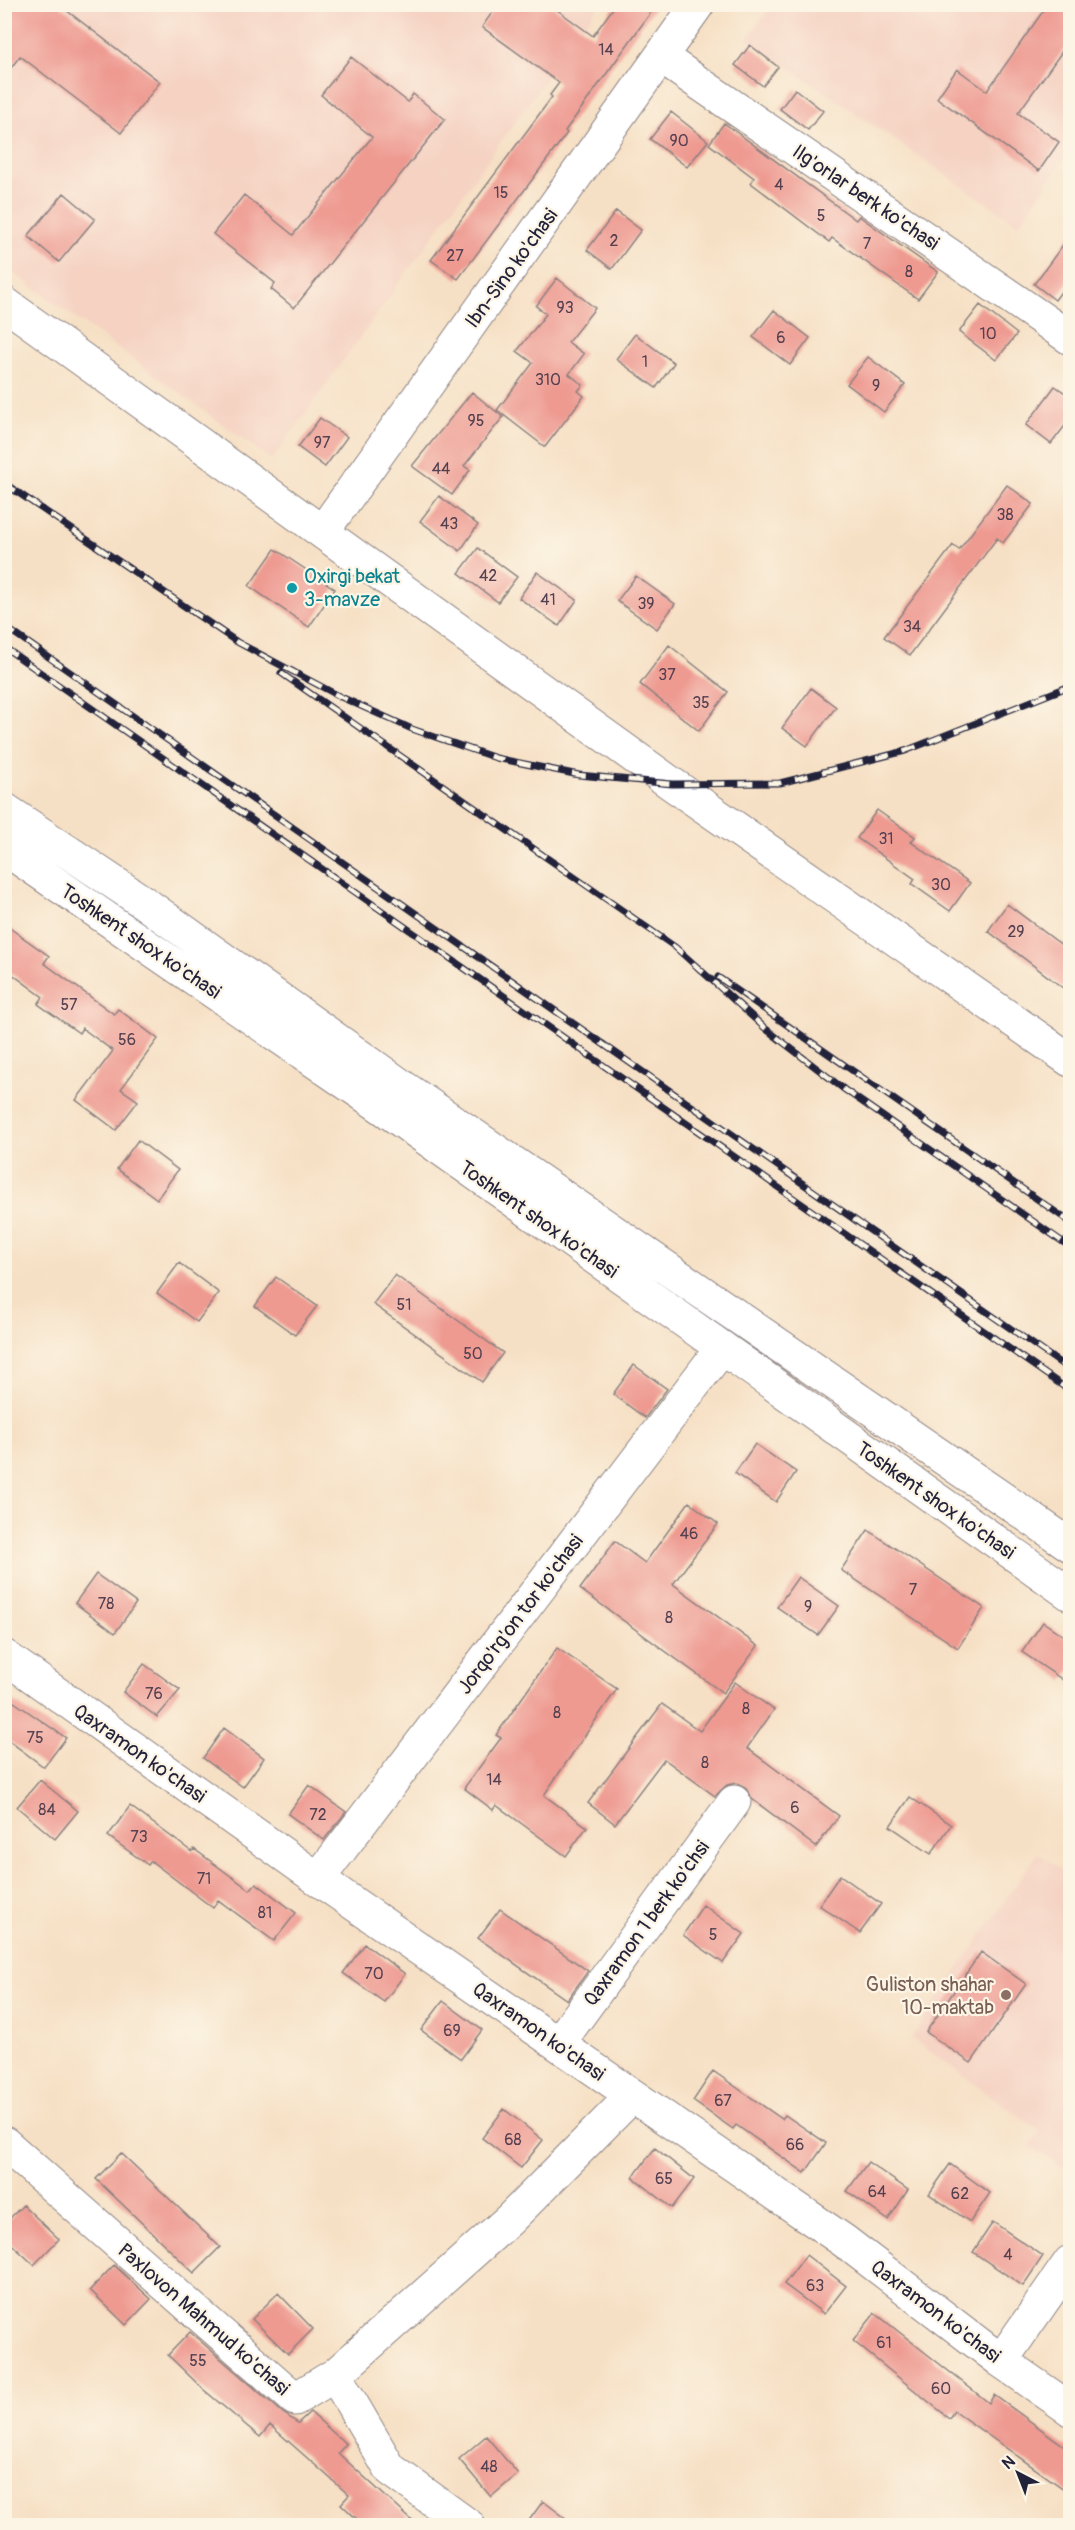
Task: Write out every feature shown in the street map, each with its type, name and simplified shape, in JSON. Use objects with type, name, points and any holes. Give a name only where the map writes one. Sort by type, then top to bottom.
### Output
[{"type":"main road","name":"Ibn-Sino ko'chasi","points":[[323,531],[698,4]]},
{"type":"main road","name":"Ilg'orlar berk ko'chasi","points":[[661,57],[1071,338]]},
{"type":"main road","points":[[4,303],[672,784],[1071,1060]]},
{"type":"main road","name":"Toshkent shox ko'chasi","points":[[4,809],[143,902],[394,1099],[722,1348],[1071,1593]]},
{"type":"main road","name":"Toshkent shox ko'chasi","points":[[4,848],[394,1099],[1071,1545]]},
{"type":"main road","name":"Jorqo'rg'on tor ko'chasi","points":[[318,1879],[722,1348]]},
{"type":"main road","name":"Qaxramon ko'chasi","points":[[4,1656],[318,1879],[844,2241],[1001,2361],[1071,2409]]},
{"type":"main road","name":"Qaxramon 1 berk ko'chsi","points":[[558,2044],[734,1802]]},
{"type":"main road","points":[[469,2526],[390,2469],[335,2375],[510,2219],[632,2096]]},
{"type":"main road","name":"Paxlovon Mahmud ko'chasi","points":[[4,2143],[295,2398],[335,2375]]},
{"type":"main road","points":[[1001,2361],[1071,2262]]},
{"type":"shaded area","points":[[5,5],[599,5],[272,460],[5,267]]},
{"type":"shaded area","points":[[771,5],[1070,5],[1070,150],[1019,225],[747,39]]},
{"type":"shaded area","name":"Guliston shahar 10-maktab","points":[[1038,1853],[1070,1876],[1070,2173],[1030,2146],[1040,2131],[911,2038]]},
{"type":"building","points":[[4,4],[58,4],[160,82],[121,133],[20,56],[4,77]]},
{"type":"building","points":[[498,4],[549,4],[593,36],[616,4],[657,4],[565,131],[567,133],[458,279],[431,260],[552,97],[550,95],[559,83],[482,27]]},
{"type":"building","points":[[1048,4],[1071,4],[1071,39],[1018,113],[1059,142],[1039,171],[937,98],[957,69],[987,91]]},
{"type":"building","points":[[750,45],[778,67],[763,86],[735,65]]},
{"type":"building","points":[[351,57],[408,102],[413,94],[445,119],[294,308],[271,289],[275,283],[213,234],[244,195],[293,235],[372,137],[321,95]]},
{"type":"building","points":[[795,89],[823,111],[808,130],[780,109]]},
{"type":"building","points":[[671,112],[708,141],[687,167],[650,139]]},
{"type":"building","points":[[724,123],[856,220],[859,216],[938,272],[918,299],[832,238],[829,242],[751,183],[754,178],[709,144]]},
{"type":"building","points":[[64,193],[95,219],[59,262],[28,236]]},
{"type":"building","points":[[616,211],[641,230],[612,269],[587,250]]},
{"type":"building","points":[[1071,234],[1071,278],[1055,300],[1034,284]]},
{"type":"building","points":[[557,278],[595,308],[568,342],[584,354],[569,374],[583,385],[578,391],[584,396],[545,447],[497,410],[533,363],[517,351],[546,314],[536,306]]},
{"type":"building","points":[[980,305],[1017,334],[996,360],[959,332]]},
{"type":"building","points":[[774,310],[810,338],[790,365],[753,337]]},
{"type":"building","points":[[635,334],[674,363],[656,388],[616,359]]},
{"type":"building","points":[[868,357],[905,385],[884,412],[847,384]]},
{"type":"building","points":[[1055,386],[1071,397],[1071,418],[1051,444],[1026,425]]},
{"type":"building","points":[[472,392],[503,417],[464,466],[470,470],[452,495],[412,466]]},
{"type":"building","points":[[320,418],[347,437],[325,467],[298,447]]},
{"type":"building","points":[[1007,485],[1033,504],[1003,543],[997,538],[910,655],[884,637],[953,545],[959,550]]},
{"type":"building","points":[[439,496],[478,525],[460,551],[420,521]]},
{"type":"building","points":[[478,548],[517,577],[498,602],[459,573]]},
{"type":"building","name":"Oxirgi bekat 3-mavze","points":[[275,549],[335,589],[309,627],[249,586]]},
{"type":"building","points":[[537,572],[577,600],[559,626],[519,598]]},
{"type":"building","points":[[636,576],[675,604],[657,629],[617,601]]},
{"type":"building","points":[[669,645],[728,692],[699,731],[640,684]]},
{"type":"building","points":[[811,688],[836,707],[807,746],[782,728]]},
{"type":"building","points":[[877,810],[915,837],[911,842],[970,883],[950,911],[912,884],[915,879],[857,838]]},
{"type":"building","points":[[1007,904],[1071,952],[1071,994],[988,931]]},
{"type":"building","points":[[4,924],[49,956],[44,963],[114,1014],[118,1009],[158,1039],[121,1089],[138,1101],[116,1130],[76,1100],[113,1051],[82,1028],[79,1033],[38,1004],[43,997],[4,968]]},
{"type":"building","points":[[138,1140],[178,1170],[157,1199],[117,1169]]},
{"type":"building","points":[[179,1263],[219,1293],[197,1322],[157,1293]]},
{"type":"building","points":[[395,1275],[503,1353],[482,1382],[373,1304]]},
{"type":"building","points":[[276,1277],[317,1306],[295,1335],[255,1306]]},
{"type":"building","points":[[634,1365],[667,1389],[645,1418],[613,1394]]},
{"type":"building","points":[[755,1444],[796,1472],[776,1502],[735,1473]]},
{"type":"building","points":[[689,1502],[718,1524],[673,1584],[758,1646],[723,1693],[580,1589],[615,1541],[645,1563]]},
{"type":"building","points":[[868,1530],[984,1608],[958,1648],[841,1570]]},
{"type":"building","points":[[96,1574],[136,1603],[115,1633],[75,1603]]},
{"type":"building","points":[[798,1577],[839,1606],[818,1635],[777,1607]]},
{"type":"building","points":[[1043,1622],[1071,1641],[1071,1670],[1063,1680],[1022,1652]]},
{"type":"building","points":[[557,1648],[617,1689],[544,1795],[587,1827],[566,1856],[496,1805],[493,1810],[464,1788],[501,1738],[496,1735]]},
{"type":"building","points":[[144,1664],[180,1690],[157,1717],[123,1692]]},
{"type":"building","points":[[735,1682],[774,1710],[747,1748],[839,1816],[816,1847],[752,1799],[745,1787],[737,1783],[727,1785],[715,1796],[664,1759],[615,1824],[588,1803],[662,1704],[700,1731]]},
{"type":"building","points":[[4,1695],[66,1738],[44,1767],[4,1737]]},
{"type":"building","points":[[224,1728],[264,1758],[243,1787],[203,1758]]},
{"type":"building","points":[[40,1780],[78,1811],[55,1839],[17,1807]]},
{"type":"building","points":[[309,1785],[346,1812],[324,1840],[288,1814]]},
{"type":"building","points":[[910,1797],[951,1825],[931,1854],[890,1826]]},
{"type":"building","points":[[130,1806],[192,1852],[194,1849],[250,1890],[256,1883],[296,1913],[274,1941],[218,1900],[213,1908],[151,1861],[148,1865],[108,1836]]},
{"type":"building","points":[[840,1875],[881,1904],[860,1933],[819,1905]]},
{"type":"building","points":[[703,1905],[744,1934],[723,1963],[683,1935]]},
{"type":"building","points":[[500,1909],[588,1971],[567,2000],[478,1938]]},
{"type":"building","points":[[365,1944],[405,1974],[384,2002],[343,1973]]},
{"type":"building","points":[[981,1952],[1026,1984],[971,2063],[926,2032]]},
{"type":"building","points":[[443,2001],[482,2030],[461,2059],[421,2030]]},
{"type":"building","points":[[713,2071],[782,2119],[785,2115],[826,2143],[805,2173],[736,2125],[733,2129],[693,2101]]},
{"type":"building","points":[[504,2109],[543,2140],[521,2168],[482,2138]]},
{"type":"building","points":[[655,2148],[694,2179],[672,2208],[633,2177]]},
{"type":"building","points":[[121,2153],[220,2247],[194,2273],[96,2179]]},
{"type":"building","points":[[868,2162],[908,2190],[888,2220],[847,2191]]},
{"type":"building","points":[[950,2164],[990,2193],[970,2222],[929,2194]]},
{"type":"building","points":[[23,2205],[59,2239],[34,2265],[4,2237],[4,2224]]},
{"type":"building","points":[[993,2222],[1043,2256],[1023,2286],[973,2252]]},
{"type":"building","points":[[806,2255],[846,2286],[824,2314],[784,2284]]},
{"type":"building","points":[[114,2265],[151,2299],[126,2325],[90,2290]]},
{"type":"building","points":[[278,2293],[313,2329],[288,2354],[252,2319]]},
{"type":"building","points":[[875,2313],[989,2403],[994,2395],[1071,2451],[1071,2494],[954,2411],[949,2418],[853,2341]]},
{"type":"building","points":[[190,2332],[283,2413],[298,2423],[310,2412],[346,2444],[338,2453],[418,2526],[364,2526],[341,2504],[349,2495],[270,2425],[260,2437],[204,2390],[168,2355]]},
{"type":"building","points":[[486,2436],[518,2474],[491,2497],[459,2459]]},
{"type":"building","points":[[543,2501],[576,2526],[525,2526]]},
{"type":"railway","points":[[4,483],[237,642],[341,697],[412,729],[496,758],[579,775],[672,784],[780,783],[905,751],[1070,686]]},
{"type":"railway","points":[[4,626],[1070,1370]]},
{"type":"railway","points":[[4,647],[1070,1391]]},
{"type":"railway","points":[[281,673],[675,947],[766,1029],[845,1090],[1070,1247]]},
{"type":"railway","points":[[718,977],[1070,1222]]},
{"type":"place","name":"Oxirgi bekat 3-mavze","points":[[292,588]]},
{"type":"place","name":"Guliston shahar 10-maktab","points":[[1006,1995]]}]
